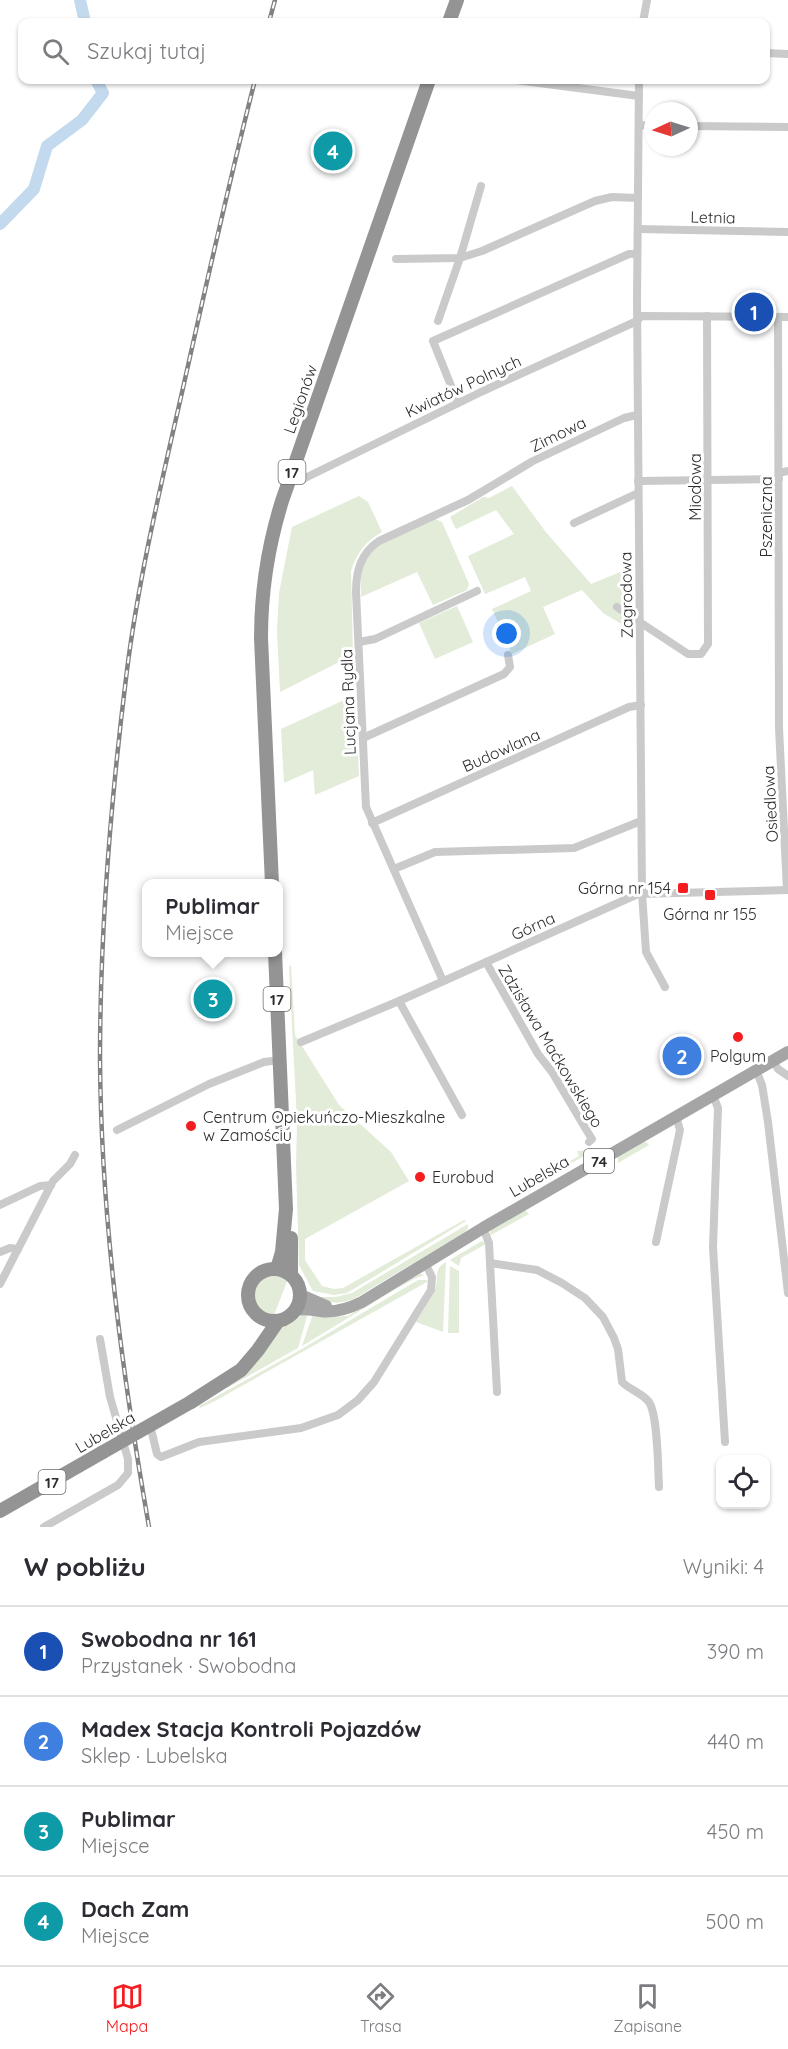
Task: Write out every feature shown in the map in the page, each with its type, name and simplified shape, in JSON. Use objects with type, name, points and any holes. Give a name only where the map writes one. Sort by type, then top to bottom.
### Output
[{"type":"highway","points":[[450,18],[457,0]]},
{"type":"highway","name":"Legionów","points":[[272,879],[261,632],[261,602],[267,560],[282,501],[428,84]]},
{"type":"highway","name":"17","points":[[275,957],[286,1209],[290,1232],[291,1274],[298,1283],[301,1294]]},
{"type":"highway","name":"17","points":[[277,1269],[282,1252],[286,1209]]},
{"type":"highway","points":[[278,1321],[263,1318],[251,1307],[249,1290],[254,1278],[260,1273],[277,1269],[291,1274]]},
{"type":"highway","points":[[296,1310],[301,1294]]},
{"type":"highway","name":"17","points":[[278,1321],[288,1317],[296,1310]]},
{"type":"highway","name":"Lubelska","points":[[225,1380],[259,1337],[263,1318]]},
{"type":"highway","name":"Lubelska","points":[[0,1511],[191,1402],[241,1370],[278,1321]]},
{"type":"main road","name":"Lubelska","points":[[296,1310],[339,1310],[362,1302],[483,1228],[788,1052]]},
{"type":"main road","points":[[301,1294],[314,1302],[339,1310]]},
{"type":"street","points":[[643,18],[647,0]]},
{"type":"street","points":[[770,52],[788,54]]},
{"type":"street","points":[[547,84],[639,96]]},
{"type":"street","name":"Zagrodowa","points":[[639,84],[637,415],[642,893],[646,952],[665,987]]},
{"type":"street","points":[[639,125],[644,125]]},
{"type":"street","points":[[698,126],[788,127]]},
{"type":"street","points":[[438,321],[460,258],[481,186]]},
{"type":"street","points":[[396,259],[460,258],[482,251],[595,201],[612,197],[639,198]]},
{"type":"street","name":"Letnia","points":[[638,229],[788,231]]},
{"type":"street","points":[[458,403],[434,341],[629,254],[637,254]]},
{"type":"street","name":"Kwiatów Polnych","points":[[303,478],[644,316],[788,317]]},
{"type":"street","name":"Miodowa","points":[[639,622],[688,654],[701,654],[706,650],[710,638],[707,316]]},
{"type":"street","name":"Pszeniczna","points":[[778,317],[779,476],[784,570],[780,716]]},
{"type":"street","name":"Zimowa","points":[[494,485],[533,461],[624,418],[637,415]]},
{"type":"street","points":[[638,481],[709,481],[779,476],[788,471]]},
{"type":"street","name":"Lucjana Rydla","points":[[443,981],[365,804],[356,583],[366,552],[379,541],[494,485]]},
{"type":"street","points":[[573,523],[638,494]]},
{"type":"street","points":[[359,642],[375,639],[477,591]]},
{"type":"street","points":[[617,607],[639,622]]},
{"type":"street","points":[[363,738],[504,674],[510,667],[508,655]]},
{"type":"street","name":"Budowlana","points":[[372,823],[629,707],[641,705]]},
{"type":"street","points":[[780,716],[788,722]]},
{"type":"street","name":"Osiedlowa","points":[[780,716],[787,890]]},
{"type":"street","points":[[394,869],[435,852],[574,848],[641,821]]},
{"type":"street","name":"Górna","points":[[301,1042],[642,893],[787,890]]},
{"type":"street","name":"Zdzisława Maćkowskiego","points":[[486,962],[538,1054],[552,1072],[592,1139],[589,1142]]},
{"type":"street","points":[[399,1001],[462,1115]]},
{"type":"street","points":[[117,1130],[209,1084],[264,1062],[280,1060]]},
{"type":"street","points":[[773,1061],[778,1069],[788,1076]]},
{"type":"street","points":[[756,1070],[762,1085],[766,1111],[788,1293]]},
{"type":"street","points":[[713,1095],[718,1108],[713,1247],[725,1442]]},
{"type":"street","points":[[656,1242],[680,1130],[676,1116]]},
{"type":"street","points":[[0,1284],[56,1176],[73,1160],[75,1155]]},
{"type":"street","points":[[0,1205],[40,1186],[51,1185]]},
{"type":"street","points":[[483,1228],[489,1243],[497,1392]]},
{"type":"street","points":[[0,1252],[10,1248],[18,1249]]},
{"type":"street","points":[[152,1433],[157,1454],[161,1457],[199,1442],[301,1428],[338,1415],[358,1400],[374,1382],[431,1290],[432,1277],[425,1263]]},
{"type":"street","points":[[490,1263],[540,1272],[578,1293],[603,1317],[617,1344],[622,1382],[646,1399],[652,1407],[659,1487]]},
{"type":"street","points":[[44,1527],[118,1485],[128,1473],[128,1459],[110,1397],[100,1339]]},
{"type":"green space","points":[[512,486],[545,531],[591,584],[630,568],[633,631],[603,613],[582,590],[543,607],[555,634],[512,654],[492,609],[531,591],[525,577],[485,594],[468,556],[514,534],[496,510],[456,529],[450,517],[483,497],[489,498]]},
{"type":"green space","points":[[359,496],[368,502],[382,532],[363,548],[351,571],[353,655],[280,692],[277,631],[279,593],[292,527]]},
{"type":"green space","points":[[435,519],[442,522],[469,584],[467,590],[433,605],[417,572],[361,597],[364,564],[376,547]]},
{"type":"green space","points":[[457,606],[473,642],[435,659],[419,623]]},
{"type":"green space","points":[[355,695],[359,776],[315,795],[313,770],[284,783],[281,729]]},
{"type":"green space","points":[[291,965],[295,1035],[339,1105],[391,1152],[409,1181],[305,1239],[305,1260],[322,1286],[334,1289],[343,1288],[464,1220],[466,1221],[347,1293],[334,1295],[313,1291],[299,1265],[297,1122],[289,967]]},
{"type":"green space","points":[[645,1141],[649,1145],[618,1163],[618,1157]]},
{"type":"green space","points":[[590,1150],[591,1152],[533,1185],[534,1176],[537,1180],[579,1156],[577,1151]]},
{"type":"green space","points":[[525,1210],[529,1214],[489,1236],[491,1230]]},
{"type":"green space","points":[[468,1224],[465,1232],[357,1297],[337,1303],[319,1297],[336,1297],[352,1293]]},
{"type":"green space","points":[[483,1241],[486,1244],[461,1258],[459,1266],[450,1260],[480,1242]]},
{"type":"green space","points":[[446,1262],[443,1332],[416,1322],[434,1292],[439,1268]]},
{"type":"green space","points":[[450,1266],[459,1271],[459,1333],[448,1333]]},
{"type":"green space","points":[[274,1274],[288,1279],[274,1315],[265,1313],[259,1308],[254,1295],[259,1282]]},
{"type":"green space","points":[[420,1274],[425,1275],[394,1290],[302,1346],[313,1314],[330,1317],[348,1316]]},
{"type":"green space","points":[[418,1280],[427,1280],[427,1282],[200,1408],[199,1406],[300,1350]]},
{"type":"green space","points":[[308,1313],[298,1348],[226,1387],[279,1327]]},
{"type":"waterway","points":[[80,0],[84,18]]},
{"type":"waterway","points":[[0,224],[34,189],[47,146],[82,120],[103,93],[98,84]]},
{"type":"railway","points":[[270,18],[275,0]]},
{"type":"railway","points":[[149,1527],[122,1352],[104,1177],[100,1059],[102,961],[108,864],[127,670],[144,564],[209,272],[254,84]]},
{"type":"place","name":"Dach Zam","points":[[333,151]]},
{"type":"place","name":"Swobodna nr 161","points":[[754,312]]},
{"type":"place","name":"Górna nr 154","points":[[683,888]]},
{"type":"place","name":"Górna nr 155","points":[[710,895]]},
{"type":"place","name":"Publimar","points":[[213,999]]},
{"type":"place","name":"Polgum","points":[[738,1037]]},
{"type":"place","name":"Madex Stacja Kontroli Pojazdów","points":[[682,1056]]},
{"type":"place","name":"Centrum Opiekuńczo-Mieszkalne w Zamościu","points":[[191,1126]]},
{"type":"place","name":"Eurobud","points":[[420,1177]]}]
